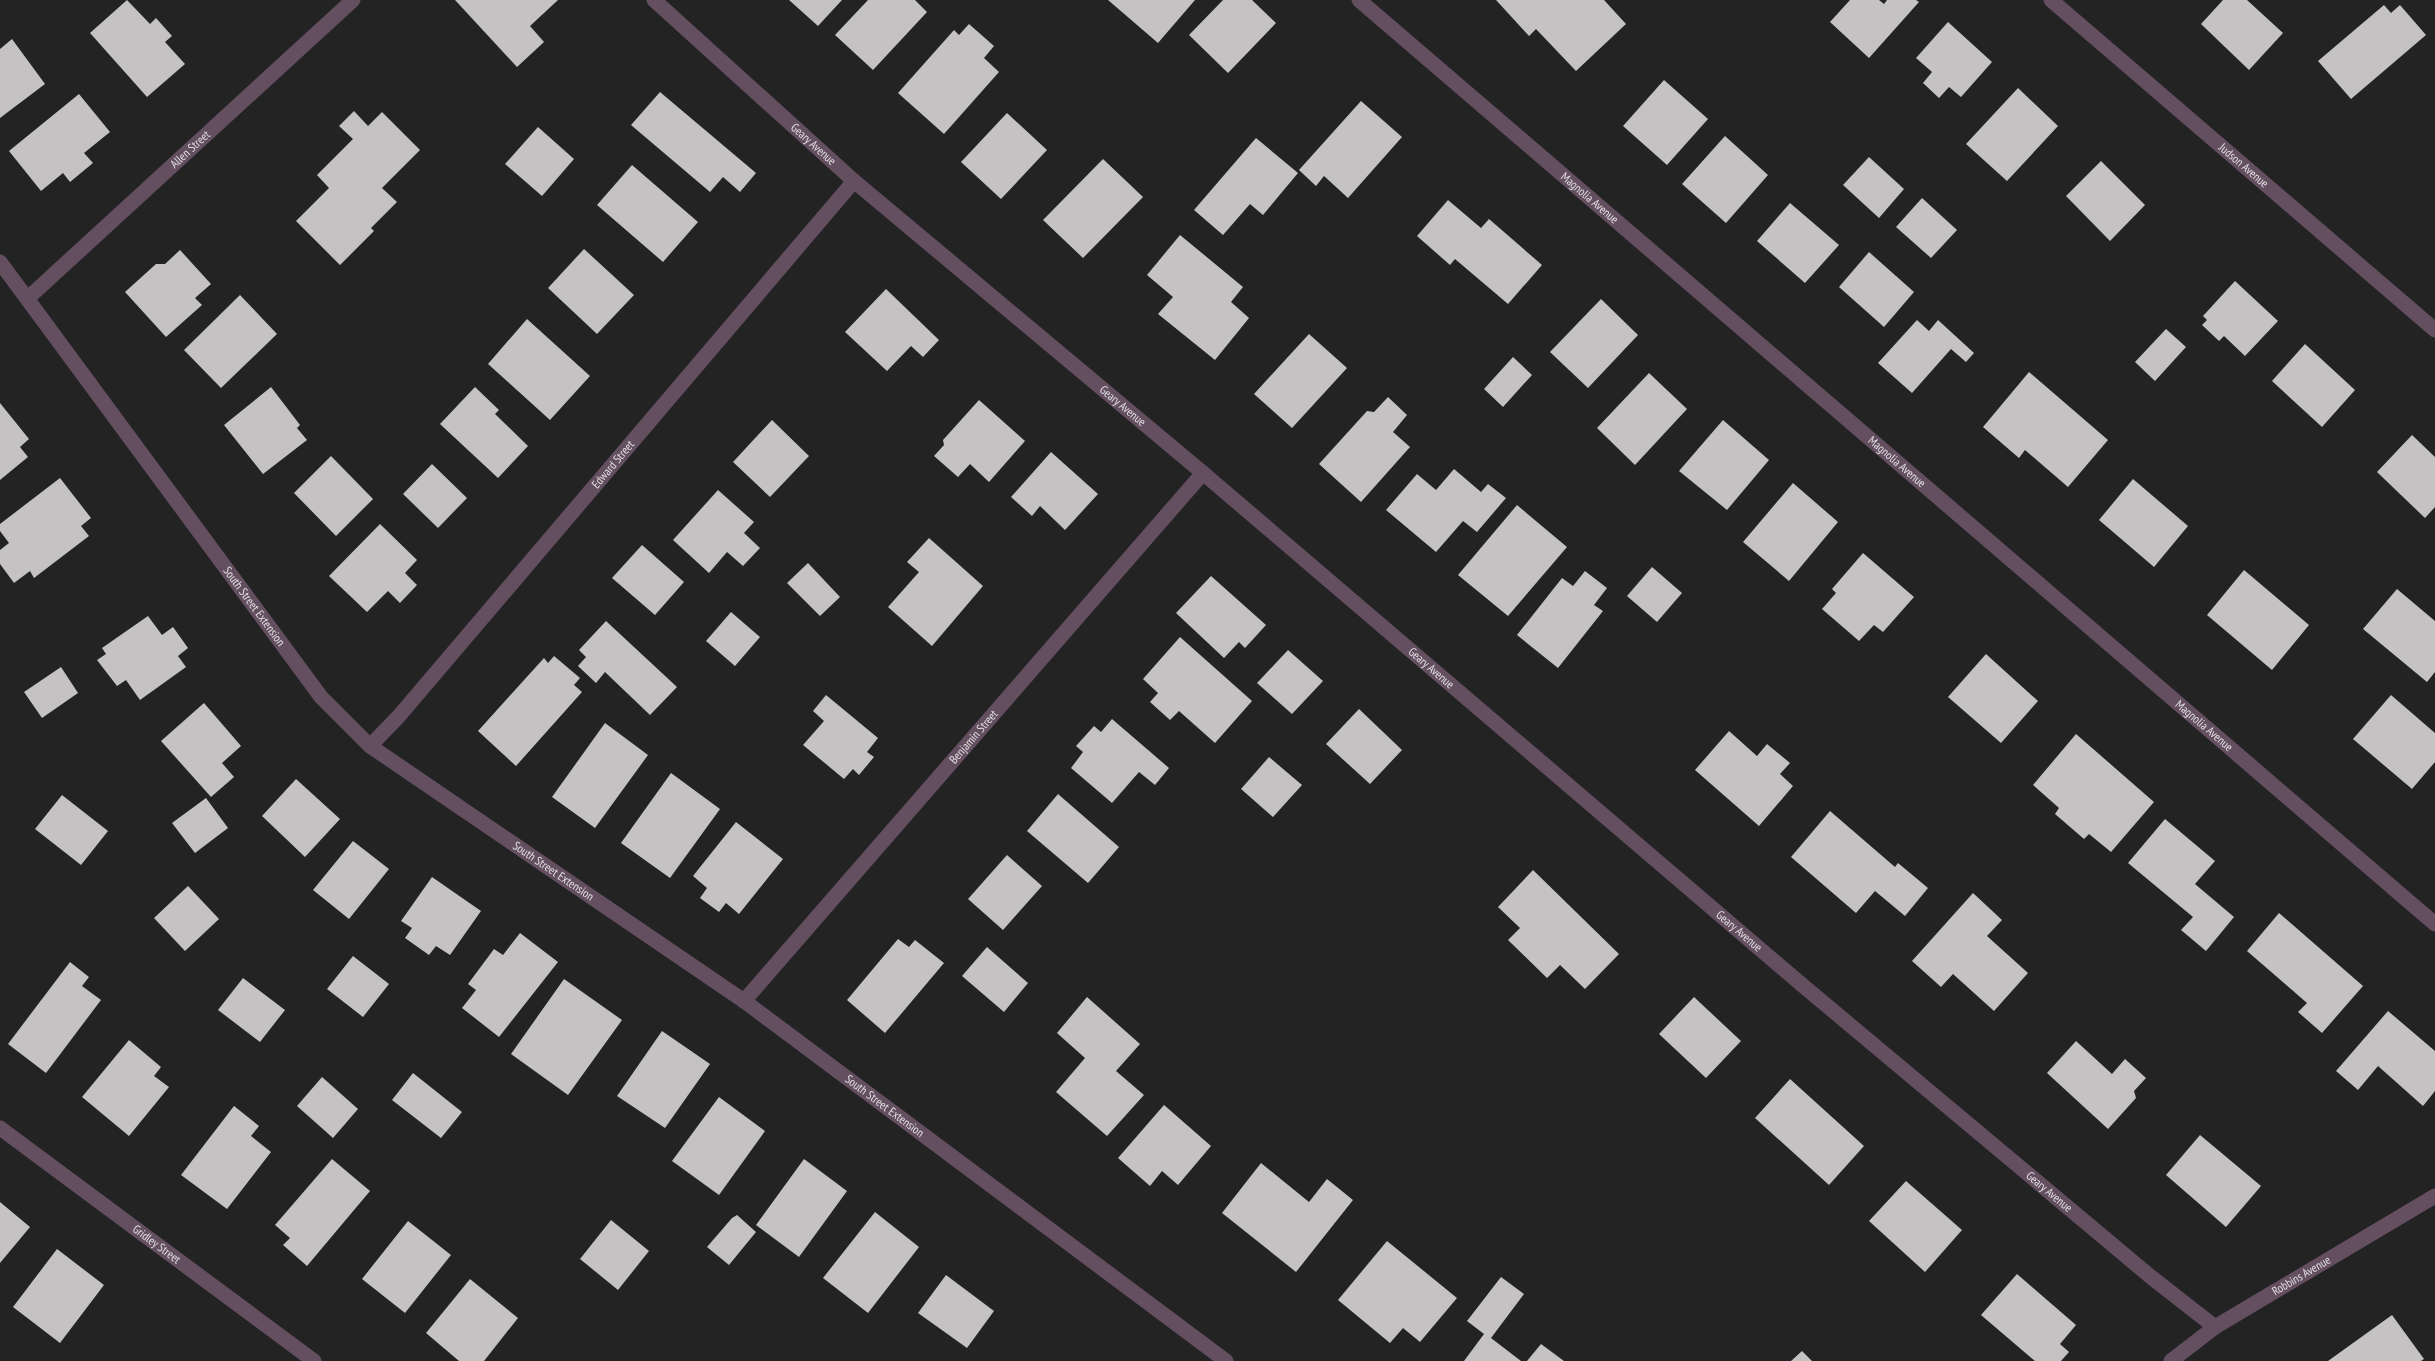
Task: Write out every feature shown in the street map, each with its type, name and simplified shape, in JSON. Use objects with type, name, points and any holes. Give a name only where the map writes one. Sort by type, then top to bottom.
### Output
[{"type":"street","name":"Allen Street","points":[[28,298],[353,0]]},
{"type":"street","name":"Geary Avenue","points":[[654,0],[854,181],[1203,473],[1794,978],[2151,1277],[2215,1327]]},
{"type":"street","name":"Magnolia Avenue","points":[[1359,0],[2435,924]]},
{"type":"street","name":"Judson Avenue","points":[[2051,0],[2435,330]]},
{"type":"street","name":"Edward Street","points":[[370,746],[399,716],[854,181]]},
{"type":"street","name":"South Street Extension","points":[[0,262],[321,697],[370,746],[744,1001],[1226,1361]]},
{"type":"street","name":"Benjamin Street","points":[[744,1001],[1203,473]]},
{"type":"street","name":"Gridley Street","points":[[0,1128],[314,1361]]},
{"type":"street","name":"Robbins Avenue","points":[[2171,1361],[2215,1327],[2435,1196]]},
{"type":"building","points":[[127,0],[150,24],[156,18],[172,36],[165,42],[185,64],[147,97],[90,33]]},
{"type":"building","points":[[455,0],[558,0],[530,26],[544,42],[517,67]]},
{"type":"building","points":[[789,0],[842,0],[818,26]]},
{"type":"building","points":[[868,0],[915,0],[927,12],[873,70],[835,35]]},
{"type":"building","points":[[1108,0],[1195,0],[1158,43]]},
{"type":"building","points":[[1223,0],[1252,0],[1276,23],[1228,73],[1189,35]]},
{"type":"building","points":[[1496,0],[1604,0],[1626,24],[1576,71],[1536,29],[1529,36]]},
{"type":"building","points":[[1850,0],[1879,0],[1884,4],[1887,0],[1916,0],[1919,2],[1869,58],[1830,22]]},
{"type":"building","points":[[2223,0],[2247,0],[2283,33],[2249,70],[2201,24]]},
{"type":"building","points":[[2384,5],[2391,13],[2400,5],[2426,35],[2351,99],[2318,61]]},
{"type":"building","points":[[1948,22],[1992,62],[1961,97],[1949,87],[1939,98],[1923,83],[1932,72],[1916,58]]},
{"type":"building","points":[[969,24],[994,46],[984,58],[999,72],[944,134],[898,93],[954,30],[959,35]]},
{"type":"building","points":[[12,39],[45,84],[0,118],[0,49]]},
{"type":"building","points":[[1664,80],[1708,119],[1667,165],[1623,126]]},
{"type":"building","points":[[2018,88],[2058,126],[2007,181],[1966,144]]},
{"type":"building","points":[[660,92],[756,173],[740,192],[723,177],[710,192],[631,125]]},
{"type":"building","points":[[79,94],[110,132],[84,153],[93,163],[70,182],[63,173],[41,191],[9,151]]},
{"type":"building","points":[[1361,101],[1402,137],[1348,198],[1324,176],[1316,186],[1299,170]]},
{"type":"building","points":[[354,111],[368,126],[382,112],[420,150],[382,188],[397,202],[371,228],[374,231],[340,265],[296,221],[329,188],[317,175],[353,139],[339,126]]},
{"type":"building","points":[[1007,113],[1047,150],[1001,199],[961,162]]},
{"type":"building","points":[[538,127],[574,159],[542,196],[505,164]]},
{"type":"building","points":[[1725,136],[1768,175],[1726,223],[1682,184]]},
{"type":"building","points":[[1256,138],[1298,173],[1263,215],[1250,204],[1223,235],[1194,210]]},
{"type":"building","points":[[1869,157],[1904,189],[1879,218],[1843,185]]},
{"type":"building","points":[[1103,159],[1143,197],[1083,258],[1043,220]]},
{"type":"building","points":[[2101,161],[2145,205],[2110,241],[2066,196]]},
{"type":"building","points":[[632,165],[698,222],[663,262],[597,205]]},
{"type":"building","points":[[1922,198],[1957,230],[1931,258],[1896,227]]},
{"type":"building","points":[[1448,200],[1481,228],[1489,219],[1542,265],[1508,304],[1455,259],[1450,265],[1417,236]]},
{"type":"building","points":[[1790,203],[1839,245],[1805,283],[1757,241]]},
{"type":"building","points":[[1180,235],[1243,287],[1231,302],[1249,318],[1215,360],[1158,314],[1173,297],[1147,275]]},
{"type":"building","points":[[584,249],[634,295],[597,334],[548,288]]},
{"type":"building","points":[[180,250],[211,284],[195,298],[202,305],[166,337],[125,292],[156,264],[165,264]]},
{"type":"building","points":[[1869,252],[1914,292],[1884,327],[1839,287]]},
{"type":"building","points":[[2235,281],[2278,321],[2245,356],[2224,336],[2219,341],[2202,325],[2207,320],[2203,316]]},
{"type":"building","points":[[886,289],[939,340],[923,357],[911,346],[887,371],[845,332]]},
{"type":"building","points":[[240,295],[277,334],[221,388],[184,350]]},
{"type":"building","points":[[1601,299],[1638,335],[1588,388],[1550,352]]},
{"type":"building","points":[[527,319],[590,376],[550,420],[488,364]]},
{"type":"building","points":[[1917,320],[1929,331],[1938,320],[1974,353],[1966,362],[1951,349],[1912,393],[1878,363]]},
{"type":"building","points":[[2166,329],[2186,347],[2155,381],[2135,362]]},
{"type":"building","points":[[1309,334],[1347,368],[1292,428],[1254,394]]},
{"type":"building","points":[[2305,344],[2355,390],[2322,427],[2272,381]]},
{"type":"building","points":[[1513,357],[1532,375],[1503,407],[1484,389]]},
{"type":"building","points":[[2029,372],[2108,440],[2068,487],[2025,450],[2019,458],[1983,427]]},
{"type":"building","points":[[1649,373],[1687,409],[1635,465],[1597,428]]},
{"type":"building","points":[[271,387],[300,425],[297,428],[307,440],[263,474],[224,425]]},
{"type":"building","points":[[475,387],[499,410],[495,414],[528,446],[498,478],[440,424]]},
{"type":"building","points":[[1388,397],[1407,415],[1393,432],[1410,447],[1361,502],[1319,464],[1367,411],[1374,412]]},
{"type":"building","points":[[979,400],[1025,441],[989,482],[970,464],[958,477],[934,456],[944,445],[943,440]]},
{"type":"building","points":[[0,403],[29,439],[20,447],[28,457],[0,480]]},
{"type":"building","points":[[772,420],[809,456],[770,497],[733,462]]},
{"type":"building","points":[[1723,420],[1769,460],[1727,510],[1679,471]]},
{"type":"building","points":[[2412,435],[2435,457],[2435,507],[2425,518],[2377,472]]},
{"type":"building","points":[[1051,452],[1098,494],[1065,530],[1040,506],[1032,516],[1011,497]]},
{"type":"building","points":[[331,456],[373,499],[336,536],[294,493]]},
{"type":"building","points":[[432,464],[467,498],[438,528],[403,494]]},
{"type":"building","points":[[1454,469],[1481,492],[1488,484],[1506,498],[1477,532],[1463,521],[1436,552],[1386,510],[1417,474],[1436,490]]},
{"type":"building","points":[[60,478],[91,518],[81,526],[89,536],[34,578],[30,571],[14,583],[0,564],[0,550],[9,543],[0,531],[0,524]]},
{"type":"building","points":[[2133,479],[2188,526],[2154,567],[2099,520]]},
{"type":"building","points":[[1793,483],[1838,522],[1789,581],[1743,542]]},
{"type":"building","points":[[718,490],[754,522],[744,533],[760,548],[743,566],[727,552],[709,573],[673,540]]},
{"type":"building","points":[[1517,505],[1567,547],[1508,616],[1458,575]]},
{"type":"building","points":[[380,524],[417,560],[405,573],[417,585],[400,603],[388,591],[367,612],[329,576]]},
{"type":"building","points":[[929,538],[983,586],[932,646],[888,607],[919,572],[907,562]]},
{"type":"building","points":[[642,545],[684,582],[655,615],[612,578]]},
{"type":"building","points":[[1863,553],[1914,597],[1883,632],[1874,625],[1859,641],[1822,609],[1836,593],[1832,589]]},
{"type":"building","points":[[808,563],[840,597],[820,616],[787,583]]},
{"type":"building","points":[[1652,567],[1682,593],[1657,622],[1627,596]]},
{"type":"building","points":[[2244,570],[2309,625],[2272,670],[2207,615]]},
{"type":"building","points":[[1585,571],[1607,588],[1594,605],[1603,611],[1558,668],[1517,635],[1562,578],[1573,586]]},
{"type":"building","points":[[1211,576],[1266,625],[1245,648],[1239,642],[1224,658],[1176,613]]},
{"type":"building","points":[[2397,589],[2435,621],[2435,672],[2427,682],[2363,629]]},
{"type":"building","points":[[731,612],[760,637],[735,666],[706,641]]},
{"type":"building","points":[[148,616],[162,635],[173,627],[188,648],[178,656],[186,667],[140,700],[126,680],[117,686],[97,660],[106,654],[102,648]]},
{"type":"building","points":[[606,621],[677,687],[650,715],[605,672],[596,683],[578,666],[586,657],[579,650]]},
{"type":"building","points":[[1180,637],[1252,701],[1215,743],[1179,711],[1170,720],[1150,702],[1158,693],[1143,679]]},
{"type":"building","points":[[1288,650],[1323,681],[1292,714],[1257,683]]},
{"type":"building","points":[[1986,654],[2038,701],[2001,743],[1948,697]]},
{"type":"building","points":[[554,656],[580,678],[574,685],[582,692],[516,766],[478,731],[544,658],[548,663]]},
{"type":"building","points":[[61,667],[78,693],[42,718],[24,692]]},
{"type":"building","points":[[826,695],[878,738],[867,752],[874,757],[859,775],[853,769],[844,779],[803,745],[824,721],[813,711]]},
{"type":"building","points":[[2391,695],[2435,733],[2435,762],[2412,789],[2353,739]]},
{"type":"building","points":[[204,703],[241,746],[222,763],[234,777],[211,797],[161,741]]},
{"type":"building","points":[[1359,709],[1402,750],[1370,784],[1326,744]]},
{"type":"building","points":[[1112,719],[1169,768],[1155,785],[1139,772],[1112,803],[1071,768],[1083,752],[1076,746],[1094,726],[1101,732]]},
{"type":"building","points":[[605,723],[648,755],[595,828],[552,797]]},
{"type":"building","points":[[1729,731],[1757,756],[1767,744],[1790,763],[1780,774],[1793,786],[1759,826],[1695,770]]},
{"type":"building","points":[[2076,734],[2154,802],[2111,852],[2089,834],[2084,839],[2055,814],[2059,808],[2033,785]]},
{"type":"building","points":[[1269,757],[1302,785],[1273,817],[1241,789]]},
{"type":"building","points":[[671,773],[720,809],[670,878],[621,843]]},
{"type":"building","points":[[296,779],[340,819],[305,857],[262,816]]},
{"type":"building","points":[[1058,794],[1119,847],[1088,883],[1027,831]]},
{"type":"building","points":[[62,795],[108,831],[81,865],[35,829]]},
{"type":"building","points":[[206,798],[228,828],[195,853],[172,823]]},
{"type":"building","points":[[1830,811],[1895,867],[1898,863],[1928,888],[1905,916],[1875,891],[1856,913],[1791,857]]},
{"type":"building","points":[[2165,819],[2215,861],[2195,884],[2234,917],[2206,951],[2181,930],[2193,917],[2128,863]]},
{"type":"building","points":[[736,822],[783,859],[739,914],[726,903],[719,912],[700,898],[707,888],[693,876]]},
{"type":"building","points":[[353,841],[389,869],[349,919],[313,890]]},
{"type":"building","points":[[1007,855],[1042,886],[1003,930],[968,899]]},
{"type":"building","points":[[1533,870],[1619,954],[1585,989],[1560,965],[1547,978],[1508,940],[1520,928],[1498,907]]},
{"type":"building","points":[[432,877],[481,911],[450,955],[436,946],[429,955],[405,938],[412,928],[401,921]]},
{"type":"building","points":[[188,886],[219,919],[185,951],[154,918]]},
{"type":"building","points":[[1973,893],[2002,920],[1987,936],[2028,973],[1994,1011],[1953,974],[1941,987],[1912,961]]},
{"type":"building","points":[[2279,913],[2363,986],[2322,1033],[2298,1012],[2307,1003],[2247,951]]},
{"type":"building","points":[[520,933],[558,962],[499,1037],[462,1008],[476,990],[468,984],[494,949],[503,955]]},
{"type":"building","points":[[898,939],[909,947],[915,940],[944,963],[885,1033],[847,1000]]},
{"type":"building","points":[[987,947],[1028,983],[1004,1012],[962,976]]},
{"type":"building","points":[[353,956],[389,984],[363,1017],[327,989]]},
{"type":"building","points":[[70,962],[89,977],[82,986],[101,1000],[46,1073],[8,1044]]},
{"type":"building","points":[[243,978],[285,1010],[260,1042],[218,1010]]},
{"type":"building","points":[[564,979],[622,1020],[568,1095],[511,1054]]},
{"type":"building","points":[[1087,997],[1140,1044],[1116,1071],[1144,1095],[1107,1136],[1056,1092],[1085,1058],[1057,1033]]},
{"type":"building","points":[[1694,997],[1741,1041],[1706,1078],[1659,1034]]},
{"type":"building","points":[[2388,1011],[2435,1051],[2435,1091],[2423,1106],[2378,1066],[2358,1090],[2336,1071]]},
{"type":"building","points":[[662,1031],[710,1064],[665,1128],[617,1096]]},
{"type":"building","points":[[129,1040],[161,1067],[154,1076],[169,1087],[129,1136],[82,1097]]},
{"type":"building","points":[[2076,1041],[2112,1074],[2125,1059],[2146,1078],[2134,1091],[2136,1098],[2108,1129],[2047,1073]]},
{"type":"building","points":[[413,1073],[462,1112],[441,1138],[392,1100]]},
{"type":"building","points":[[322,1077],[358,1109],[333,1138],[297,1106]]},
{"type":"building","points":[[1790,1079],[1864,1146],[1829,1185],[1755,1118]]},
{"type":"building","points":[[719,1097],[765,1131],[719,1195],[672,1161]]},
{"type":"building","points":[[1164,1105],[1211,1146],[1178,1185],[1162,1171],[1150,1186],[1118,1158]]},
{"type":"building","points":[[234,1106],[259,1126],[251,1136],[271,1152],[227,1209],[181,1175]]},
{"type":"building","points":[[2200,1135],[2261,1186],[2226,1227],[2166,1175]]},
{"type":"building","points":[[332,1159],[370,1191],[307,1266],[283,1245],[290,1238],[275,1225]]},
{"type":"building","points":[[804,1159],[847,1191],[799,1257],[756,1225]]},
{"type":"building","points":[[1261,1163],[1309,1202],[1327,1179],[1353,1200],[1296,1272],[1222,1213]]},
{"type":"building","points":[[1906,1181],[1962,1230],[1925,1272],[1869,1221]]},
{"type":"building","points":[[0,1202],[30,1227],[0,1263]]},
{"type":"building","points":[[875,1212],[919,1247],[868,1313],[823,1278]]},
{"type":"building","points":[[737,1215],[756,1232],[729,1265],[707,1247],[732,1218]]},
{"type":"building","points":[[611,1220],[649,1251],[618,1290],[580,1259]]},
{"type":"building","points":[[408,1221],[451,1255],[405,1313],[362,1279]]},
{"type":"building","points":[[1387,1241],[1457,1298],[1420,1342],[1403,1328],[1390,1343],[1338,1300]]},
{"type":"building","points":[[57,1249],[104,1285],[60,1343],[13,1307]]},
{"type":"building","points":[[2017,1274],[2076,1325],[2060,1344],[2069,1352],[2061,1361],[2035,1361],[1981,1315]]},
{"type":"building","points":[[946,1275],[994,1311],[967,1348],[918,1313]]},
{"type":"building","points":[[1501,1277],[1524,1294],[1491,1338],[1521,1361],[1464,1361],[1484,1334],[1467,1321]]},
{"type":"building","points":[[470,1279],[518,1318],[484,1361],[459,1361],[426,1333]]},
{"type":"building","points":[[2392,1315],[2424,1359],[2421,1361],[2328,1361]]},
{"type":"building","points":[[1541,1344],[1564,1361],[1527,1361]]},
{"type":"building","points":[[1802,1351],[1812,1361],[1791,1361]]}]
